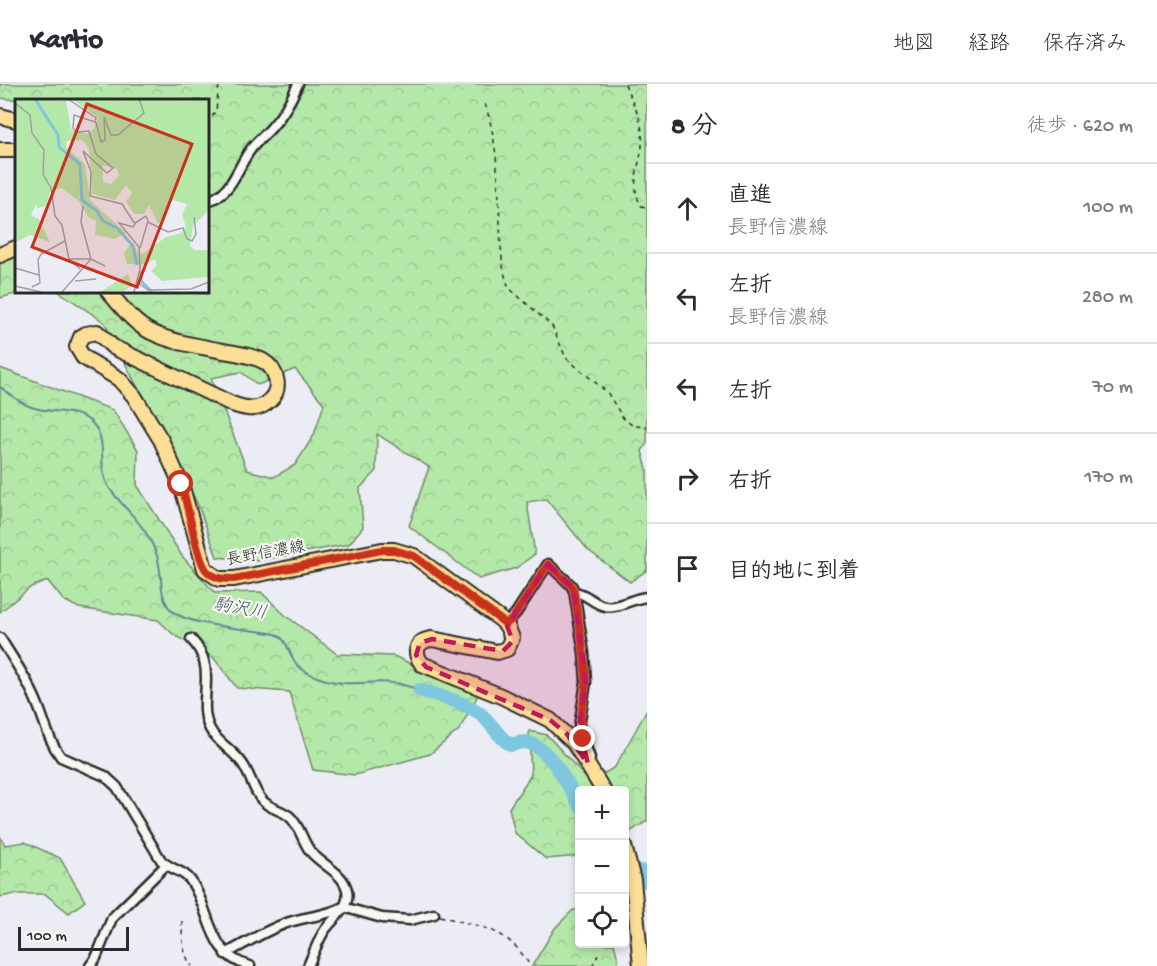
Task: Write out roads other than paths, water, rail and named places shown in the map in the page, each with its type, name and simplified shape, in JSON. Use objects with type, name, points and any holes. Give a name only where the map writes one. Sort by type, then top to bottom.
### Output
[{"type":"main road","points":[[0,116],[15,120]]},
{"type":"main road","points":[[0,255],[15,248]]},
{"type":"main road","name":"長野信濃線","points":[[109,292],[127,313],[150,332],[176,341],[249,356],[263,362],[274,373],[277,386],[273,398],[260,407],[251,409],[232,404],[113,347],[97,332],[86,334],[79,342],[79,351],[83,357],[111,373],[126,385],[161,440],[186,495],[202,563],[208,573],[219,579],[234,579],[382,550],[394,550],[414,556],[506,624]]},
{"type":"main road","points":[[506,624],[512,641],[503,651],[491,652],[432,639],[420,643],[416,648],[418,660],[426,667],[540,714],[567,734],[601,786]]},
{"type":"main road","points":[[629,864],[633,880],[641,966]]},
{"type":"street","points":[[208,200],[230,186],[251,149],[273,127],[290,104],[298,84]]},
{"type":"street","points":[[506,624],[512,619],[548,564],[571,585],[584,653],[586,682],[579,727],[590,758],[588,764]]},
{"type":"street","points":[[574,592],[580,592],[597,604],[607,607],[637,597],[647,597]]},
{"type":"street","points":[[0,638],[34,694],[50,739],[57,751],[62,757],[105,776],[117,787],[150,843],[166,865],[189,878],[218,944],[225,954],[250,966]]},
{"type":"street","points":[[191,639],[204,656],[207,683],[205,713],[212,731],[241,761],[261,799],[289,816],[310,850],[326,867],[341,877],[347,889],[347,898],[340,915],[324,931],[308,966]]},
{"type":"street","points":[[90,966],[96,958],[112,918],[166,865]]},
{"type":"street","points":[[225,954],[282,924],[330,914],[343,907],[391,919],[410,920],[434,914]]},
{"type":"waterway","name":"駒沢川","points":[[0,387],[27,405],[38,409],[78,415],[91,422],[97,429],[102,445],[103,470],[108,486],[146,532],[156,552],[164,599],[170,609],[178,615],[203,623],[275,634],[283,639],[298,666],[307,673],[326,680],[343,683],[393,683],[420,690]]},
{"type":"waterway","name":"駒沢川","points":[[420,690],[472,708],[511,745],[525,742],[534,745],[550,759],[575,797]]},
{"type":"waterway","name":"駒沢川","points":[[629,869],[645,872],[647,881]]}]
